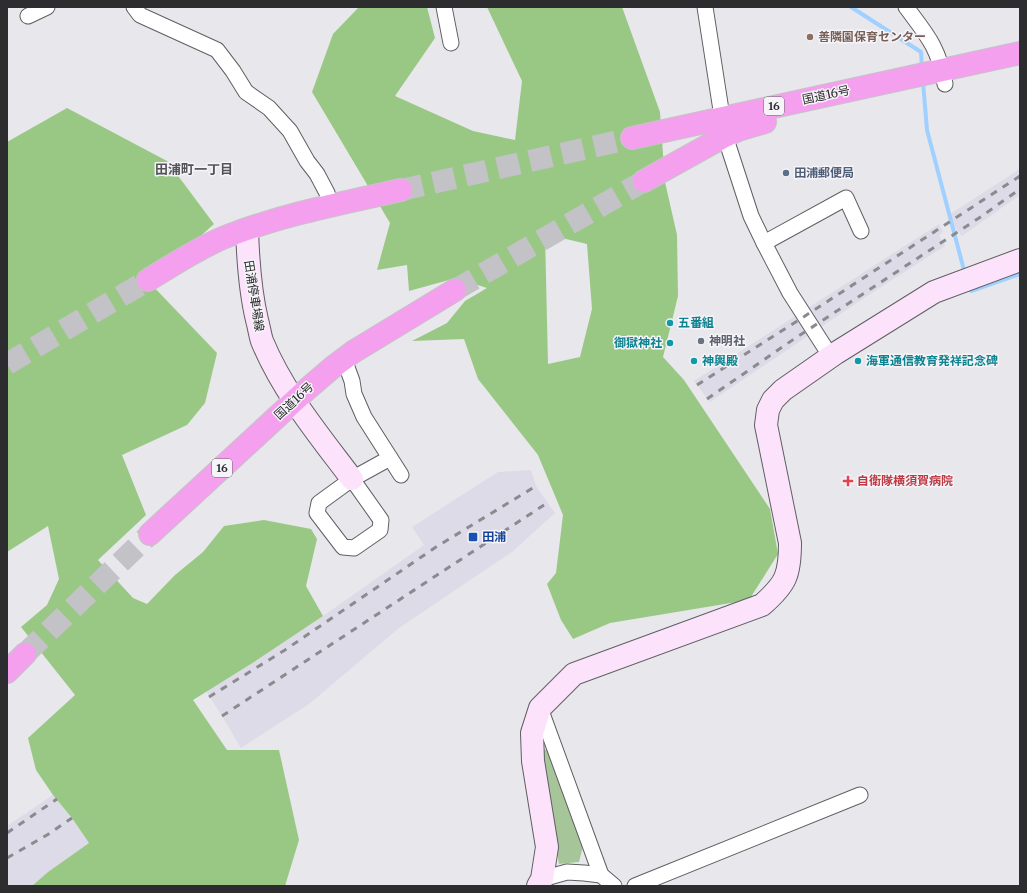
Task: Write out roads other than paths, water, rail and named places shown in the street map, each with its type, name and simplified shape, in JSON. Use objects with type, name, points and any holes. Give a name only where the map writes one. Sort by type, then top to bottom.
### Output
[{"type":"highway","name":"国道16号","points":[[632,138],[754,124],[932,79],[1020,53]]},
{"type":"highway","name":"国道16号","points":[[932,79],[1020,68]]},
{"type":"highway","name":"国道16号","points":[[644,181],[724,127]]},
{"type":"highway","points":[[148,280],[199,249],[225,237],[331,205],[401,190]]},
{"type":"highway","name":"国道16号","points":[[150,534],[320,377],[344,358],[455,290]]},
{"type":"highway","points":[[7,672],[26,654]]},
{"type":"street","points":[[28,16],[47,7]]},
{"type":"street","points":[[134,7],[140,15],[217,50],[233,70],[246,92],[269,108],[290,131],[307,161],[317,174],[327,193],[331,205]]},
{"type":"street","points":[[444,7],[451,43]]},
{"type":"street","points":[[705,7],[724,127],[752,216],[790,293],[831,357]]},
{"type":"street","points":[[906,7],[930,40],[939,58],[932,79]]},
{"type":"street","points":[[764,243],[846,198],[861,231]]},
{"type":"street","name":"田浦停車場線","points":[[247,230],[248,262],[254,309],[262,340],[274,367],[294,401],[352,479]]},
{"type":"street","points":[[540,882],[546,847],[533,761],[532,733],[540,708],[574,674],[762,605],[777,592],[785,579],[790,561],[790,543],[766,425],[768,410],[773,400],[783,390],[831,357],[934,292],[1020,260]]},
{"type":"street","points":[[344,358],[352,381],[354,394],[364,417],[401,476]]},
{"type":"street","points":[[352,479],[381,520],[380,530],[354,548],[343,547],[317,513],[319,503],[352,479],[390,458]]},
{"type":"street","points":[[540,708],[600,876]]},
{"type":"street","points":[[635,886],[860,795]]},
{"type":"street","points":[[540,882],[567,872],[600,876],[614,886]]},
{"type":"waterway","points":[[851,7],[921,52],[922,69]]},
{"type":"waterway","points":[[923,82],[927,130],[965,274]]},
{"type":"waterway","points":[[969,286],[971,291],[1020,274]]},
{"type":"tunnel","points":[[401,190],[632,138]]},
{"type":"tunnel","points":[[455,290],[644,181]]},
{"type":"tunnel","points":[[7,364],[148,280]]},
{"type":"tunnel","points":[[25,654],[150,534]]},
{"type":"railway","points":[[697,385],[1020,176]]},
{"type":"railway","points":[[707,399],[794,339],[979,218],[1020,189]]},
{"type":"railway","points":[[209,697],[285,650],[436,547],[536,486]]},
{"type":"railway","points":[[222,716],[547,503]]},
{"type":"railway","points":[[7,833],[57,799]]},
{"type":"railway","points":[[7,858],[47,835],[72,818]]},
{"type":"place","name":"善隣園保育センター","points":[[810,37]]},
{"type":"place","name":"田浦郵便局","points":[[786,173]]},
{"type":"place","name":"五番組","points":[[670,323]]},
{"type":"place","name":"神明社","points":[[701,341]]},
{"type":"place","name":"御獄神社","points":[[670,343]]},
{"type":"place","name":"神輿殿","points":[[694,361]]},
{"type":"place","name":"海軍通信教育発祥記念碑","points":[[858,361]]},
{"type":"place","name":"自衛隊横須賀病院","points":[[848,481]]},
{"type":"place","name":"田浦","points":[[473,537]]},
{"type":"district","name":"田浦町一丁目","points":[[194,169]]}]
